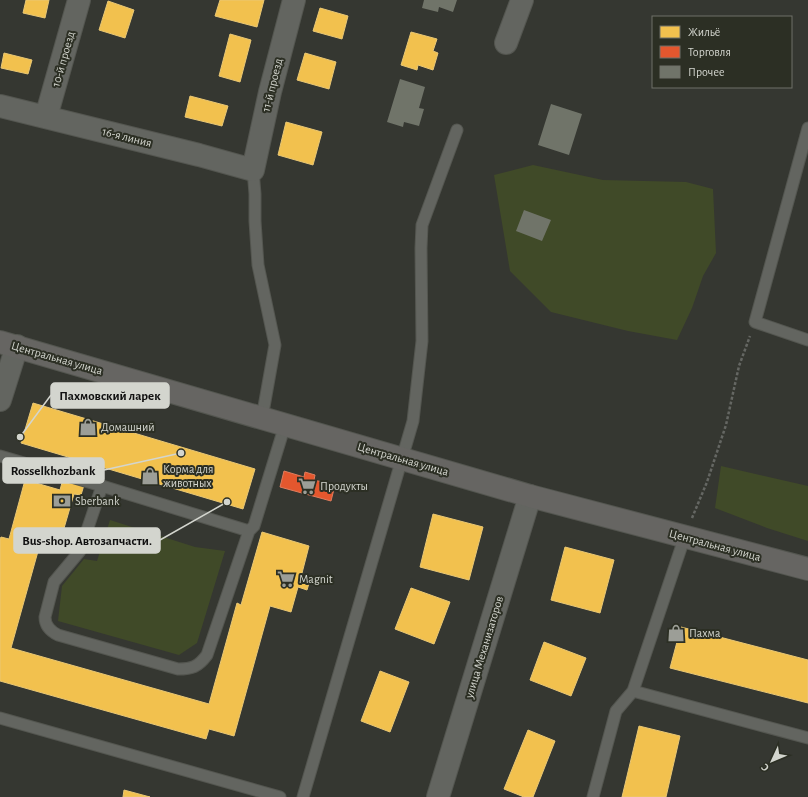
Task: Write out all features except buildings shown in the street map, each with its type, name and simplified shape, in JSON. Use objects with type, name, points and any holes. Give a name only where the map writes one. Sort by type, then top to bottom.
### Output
[{"type":"street","name":"10-й проезд","points":[[46,117],[79,0]]},
{"type":"street","name":"11-й проезд","points":[[253,170],[270,92],[294,0]]},
{"type":"street","points":[[506,43],[522,0]]},
{"type":"street","name":"16-я линия","points":[[0,106],[253,170]]},
{"type":"street","points":[[0,400],[9,344]]},
{"type":"street","name":"Центральная улица","points":[[9,344],[530,496],[808,569]]},
{"type":"street","name":"улица Механизаторов","points":[[438,797],[530,496]]},
{"type":"lane","points":[[808,128],[755,322],[808,340]]},
{"type":"lane","points":[[303,797],[413,421],[422,341],[422,224],[458,130]]},
{"type":"lane","points":[[253,170],[258,265],[275,345],[262,418]]},
{"type":"lane","points":[[102,486],[80,551],[54,582],[45,617],[45,622],[48,628],[58,635],[178,669],[195,667],[202,662],[207,655],[249,531],[254,526],[285,425]]},
{"type":"lane","points":[[0,456],[249,531]]},
{"type":"lane","points":[[593,797],[616,711],[633,691],[685,536]]},
{"type":"lane","points":[[633,691],[808,738]]},
{"type":"lane","points":[[0,718],[280,797]]},
{"type":"path","points":[[685,536],[707,482],[726,425],[739,366],[755,322]]},
{"type":"green space","points":[[533,165],[603,180],[686,182],[713,189],[716,253],[703,276],[692,308],[677,340],[628,331],[551,312],[510,271],[494,175]]},
{"type":"green space","points":[[721,466],[808,486],[808,541],[767,528],[715,508]]},
{"type":"green space","points":[[110,520],[195,547],[225,551],[197,643],[179,655],[58,621],[62,586],[84,559],[97,561]]},
{"type":"place","name":"Домашний","points":[[88,427]]},
{"type":"place","name":"Пахмовский ларек","points":[[20,437]]},
{"type":"place","name":"Rosselkhozbank","points":[[181,453]]},
{"type":"place","name":"Корма для животных","points":[[150,476]]},
{"type":"place","name":"Продукты","points":[[307,486]]},
{"type":"place","name":"Sberbank","points":[[62,501]]},
{"type":"place","name":"Bus-shop. Автозапчасти.","points":[[227,502]]},
{"type":"place","name":"Magnit","points":[[286,579]]},
{"type":"place","name":"Пахма","points":[[676,633]]}]
